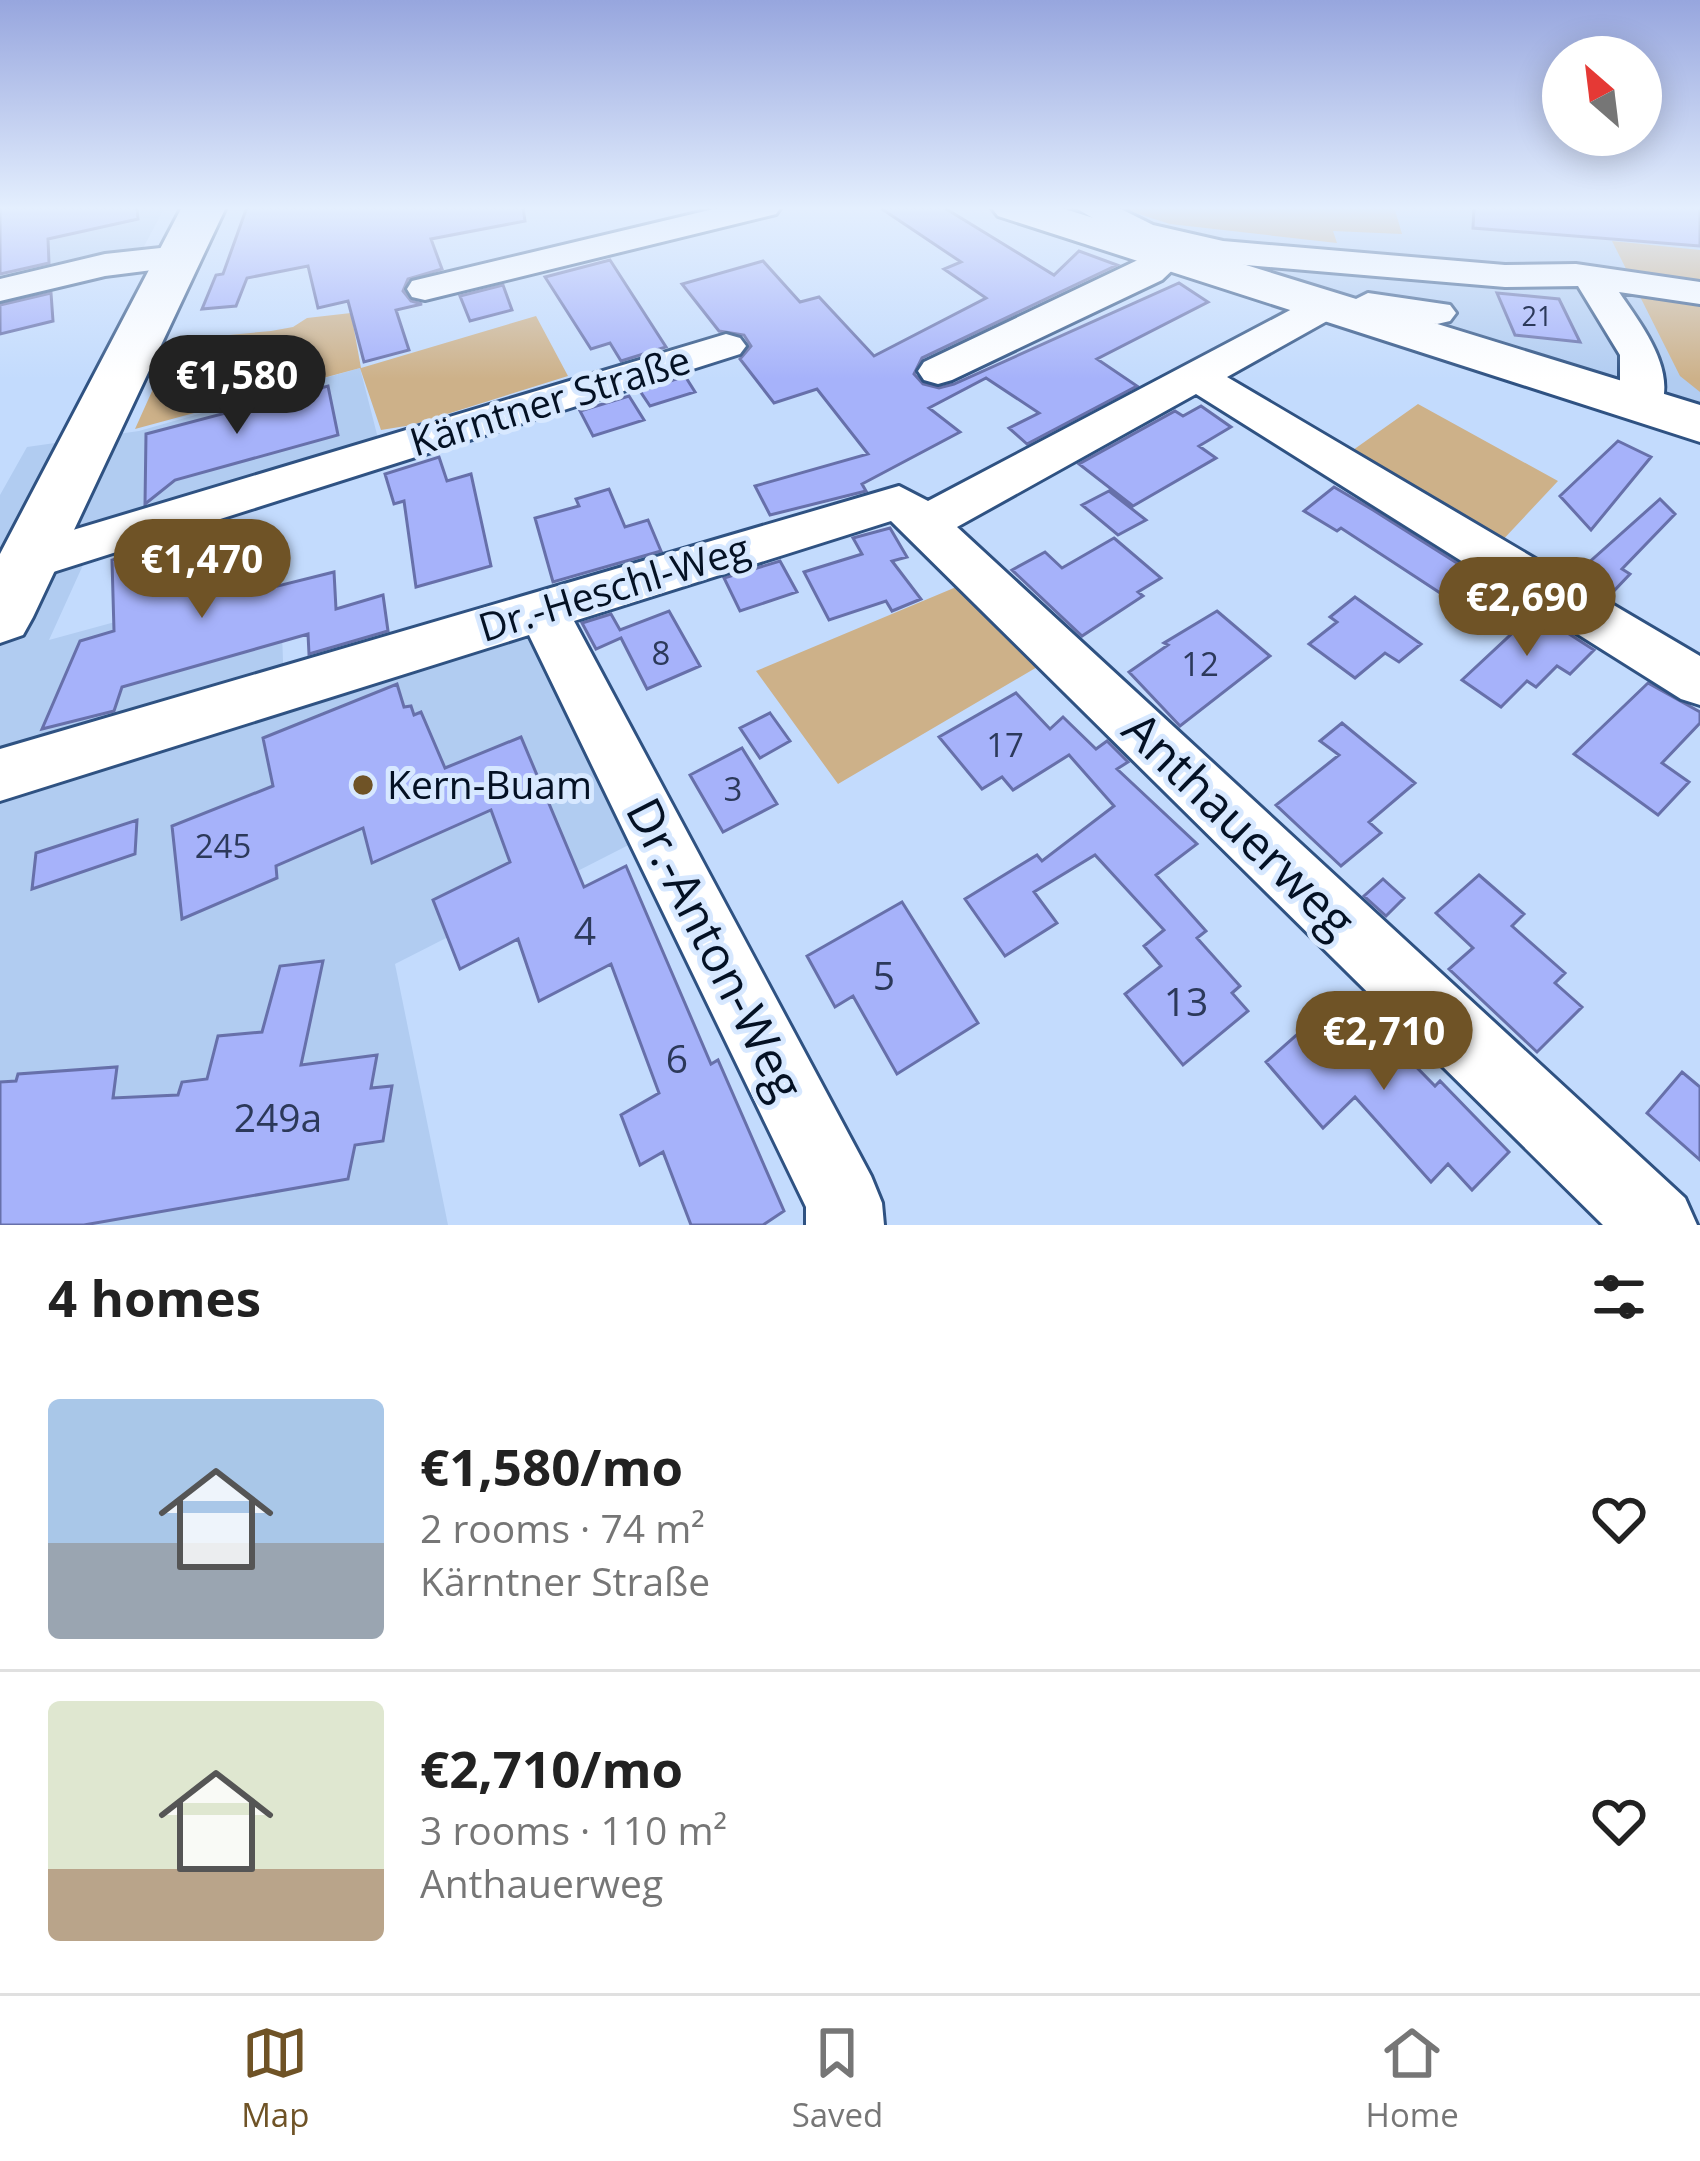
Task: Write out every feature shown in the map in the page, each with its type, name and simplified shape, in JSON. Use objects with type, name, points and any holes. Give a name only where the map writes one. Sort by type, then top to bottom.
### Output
[{"type":"main road","points":[[0,617],[175,264]]},
{"type":"main road","points":[[1187,264],[1642,395],[1700,424]]},
{"type":"street","points":[[0,290],[107,264]]},
{"type":"street","points":[[425,289],[528,264]]},
{"type":"street","points":[[938,371],[1159,264]]},
{"type":"street","points":[[1365,264],[1504,276],[1591,277],[1700,293]]},
{"type":"street","points":[[1591,277],[1640,355],[1642,395]]},
{"type":"street","points":[[924,524],[1196,376],[1341,311],[1368,304],[1437,313]]},
{"type":"street","name":"Kärntner Straße","points":[[30,561],[726,346]]},
{"type":"street","points":[[1196,376],[1700,683]]},
{"type":"street","name":"Dr.-Heschl-Weg","points":[[0,775],[899,502],[924,524]]},
{"type":"street","name":"Anthauerweg","points":[[924,524],[1658,1225]]},
{"type":"street","name":"Dr.-Anton-Weg","points":[[543,611],[844,1203],[845,1225]]},
{"type":"shaded area","points":[[0,264],[95,264],[0,293]]},
{"type":"shaded area","points":[[1231,264],[1700,264],[1700,402]]},
{"type":"shaded area","points":[[1624,264],[1700,264],[1700,392],[1680,376]]},
{"type":"shaded area","points":[[351,313],[361,368],[536,316],[568,376],[412,425],[381,430],[360,368],[135,429],[175,340],[271,331],[293,327],[307,318]]},
{"type":"shaded area","points":[[360,368],[382,454],[88,554],[49,640],[280,577],[284,689],[543,611],[656,831],[395,964],[448,1225],[0,1225],[0,495],[27,447],[139,431]]},
{"type":"shaded area","points":[[1418,404],[1558,481],[1498,545],[1346,455]]},
{"type":"shaded area","points":[[961,585],[1044,663],[838,784],[756,671]]},
{"type":"building","points":[[0,264],[44,264],[0,274]]},
{"type":"building","points":[[227,264],[440,264],[442,269],[408,279],[403,291],[411,301],[422,304],[396,310],[409,350],[364,362],[348,301],[318,308],[308,266],[247,278],[236,306],[202,309],[216,275],[223,274]]},
{"type":"building","points":[[613,264],[666,347],[621,361],[610,343],[591,349],[545,277]]},
{"type":"building","points":[[766,264],[800,302],[819,297],[874,356],[986,298],[944,269],[956,264],[1036,264],[1054,275],[1065,264],[1117,265],[922,358],[914,374],[923,384],[939,388],[1179,283],[1208,302],[1097,359],[1137,386],[1027,444],[1009,428],[1039,413],[986,378],[929,408],[960,432],[862,484],[866,491],[770,515],[755,486],[868,454],[817,389],[774,403],[740,359],[751,346],[744,335],[719,331],[682,284]]},
{"type":"building","points":[[503,285],[512,310],[470,321],[460,296]]},
{"type":"building","points":[[51,293],[53,321],[0,334],[0,305]]},
{"type":"building","points":[[1497,293],[1559,299],[1580,342],[1515,335]]},
{"type":"building","points":[[685,376],[695,392],[650,406],[640,391]]},
{"type":"building","points":[[328,386],[338,435],[175,480],[145,504],[146,434]]},
{"type":"building","points":[[629,396],[644,420],[593,436],[580,411]]},
{"type":"building","points":[[1201,406],[1231,427],[1199,446],[1216,458],[1133,506],[1079,464],[1175,411],[1183,416]]},
{"type":"building","points":[[1618,441],[1651,457],[1591,530],[1560,496]]},
{"type":"building","points":[[439,457],[447,481],[471,474],[491,566],[416,587],[404,501],[394,504],[385,474]]},
{"type":"building","points":[[1334,487],[1479,577],[1454,602],[1341,528],[1337,531],[1304,511]]},
{"type":"building","points":[[609,489],[625,527],[648,520],[661,551],[553,582],[535,518],[579,506],[576,499]]},
{"type":"building","points":[[1109,491],[1146,520],[1118,535],[1082,505]]},
{"type":"building","points":[[1660,499],[1675,514],[1622,569],[1630,574],[1610,595],[1576,574]]},
{"type":"building","points":[[890,528],[907,557],[892,561],[921,599],[892,611],[886,601],[829,620],[804,572],[862,554],[853,538]]},
{"type":"building","points":[[270,533],[278,586],[334,572],[336,609],[383,595],[388,631],[309,654],[308,634],[122,687],[114,711],[42,729],[80,641],[114,631],[112,560],[171,542],[173,564]]},
{"type":"building","points":[[1114,538],[1161,578],[1138,592],[1143,596],[1082,636],[1012,570],[1045,552],[1062,568]]},
{"type":"building","points":[[780,561],[797,592],[740,611],[724,578]]},
{"type":"building","points":[[1355,597],[1421,644],[1399,662],[1385,653],[1355,678],[1309,644],[1337,622],[1330,617]]},
{"type":"building","points":[[669,611],[700,666],[647,689],[621,638],[596,649],[582,623],[611,614],[620,630]]},
{"type":"building","points":[[1217,611],[1270,656],[1180,726],[1129,672],[1168,645],[1164,643]]},
{"type":"building","points":[[1535,612],[1594,650],[1570,674],[1557,666],[1536,687],[1527,681],[1501,707],[1462,680]]},
{"type":"building","points":[[1648,683],[1700,712],[1700,723],[1662,763],[1689,782],[1658,815],[1574,754]]},
{"type":"building","points":[[397,684],[404,707],[411,706],[414,715],[421,712],[445,768],[521,737],[584,887],[626,866],[711,1064],[718,1060],[784,1211],[763,1225],[691,1225],[663,1152],[640,1165],[621,1115],[659,1093],[611,964],[539,1001],[518,939],[460,969],[433,900],[510,862],[491,810],[372,863],[363,828],[276,866],[277,878],[182,919],[172,826],[273,786],[263,738]]},
{"type":"building","points":[[1016,693],[1050,729],[1063,717],[1096,749],[1107,741],[1128,762],[1117,769],[1197,844],[1156,875],[1206,931],[1197,938],[1240,986],[1232,993],[1248,1011],[1183,1065],[1125,994],[1161,966],[1144,946],[1164,930],[1095,855],[1034,892],[1057,923],[1005,956],[965,899],[1037,855],[1042,861],[1114,806],[1069,755],[1013,790],[1002,777],[982,789],[939,737]]},
{"type":"building","points":[[770,713],[790,741],[760,758],[740,728]]},
{"type":"building","points":[[1342,723],[1415,783],[1369,822],[1381,833],[1341,866],[1276,805],[1339,755],[1320,741]]},
{"type":"building","points":[[742,748],[777,804],[723,832],[690,775]]},
{"type":"building","points":[[137,820],[135,854],[32,889],[36,853]]},
{"type":"building","points":[[1479,875],[1524,914],[1512,926],[1565,973],[1555,983],[1582,1007],[1537,1052],[1449,969],[1473,948],[1436,913]]},
{"type":"building","points":[[1383,879],[1404,898],[1386,916],[1364,896]]},
{"type":"building","points":[[902,902],[978,1023],[897,1074],[853,996],[835,1007],[807,956]]},
{"type":"building","points":[[323,961],[301,1065],[377,1055],[371,1088],[392,1086],[383,1141],[355,1145],[348,1179],[84,1225],[0,1225],[0,1082],[16,1081],[18,1074],[117,1067],[113,1098],[178,1095],[182,1082],[207,1079],[218,1036],[262,1032],[280,966]]},
{"type":"building","points":[[1344,993],[1435,1086],[1440,1081],[1509,1152],[1472,1190],[1448,1164],[1431,1182],[1355,1097],[1323,1128],[1266,1062]]},
{"type":"building","points":[[1682,1072],[1700,1087],[1700,1160],[1647,1113]]},
{"type":"place","name":"Kern-Buam","points":[[363,785]]}]
